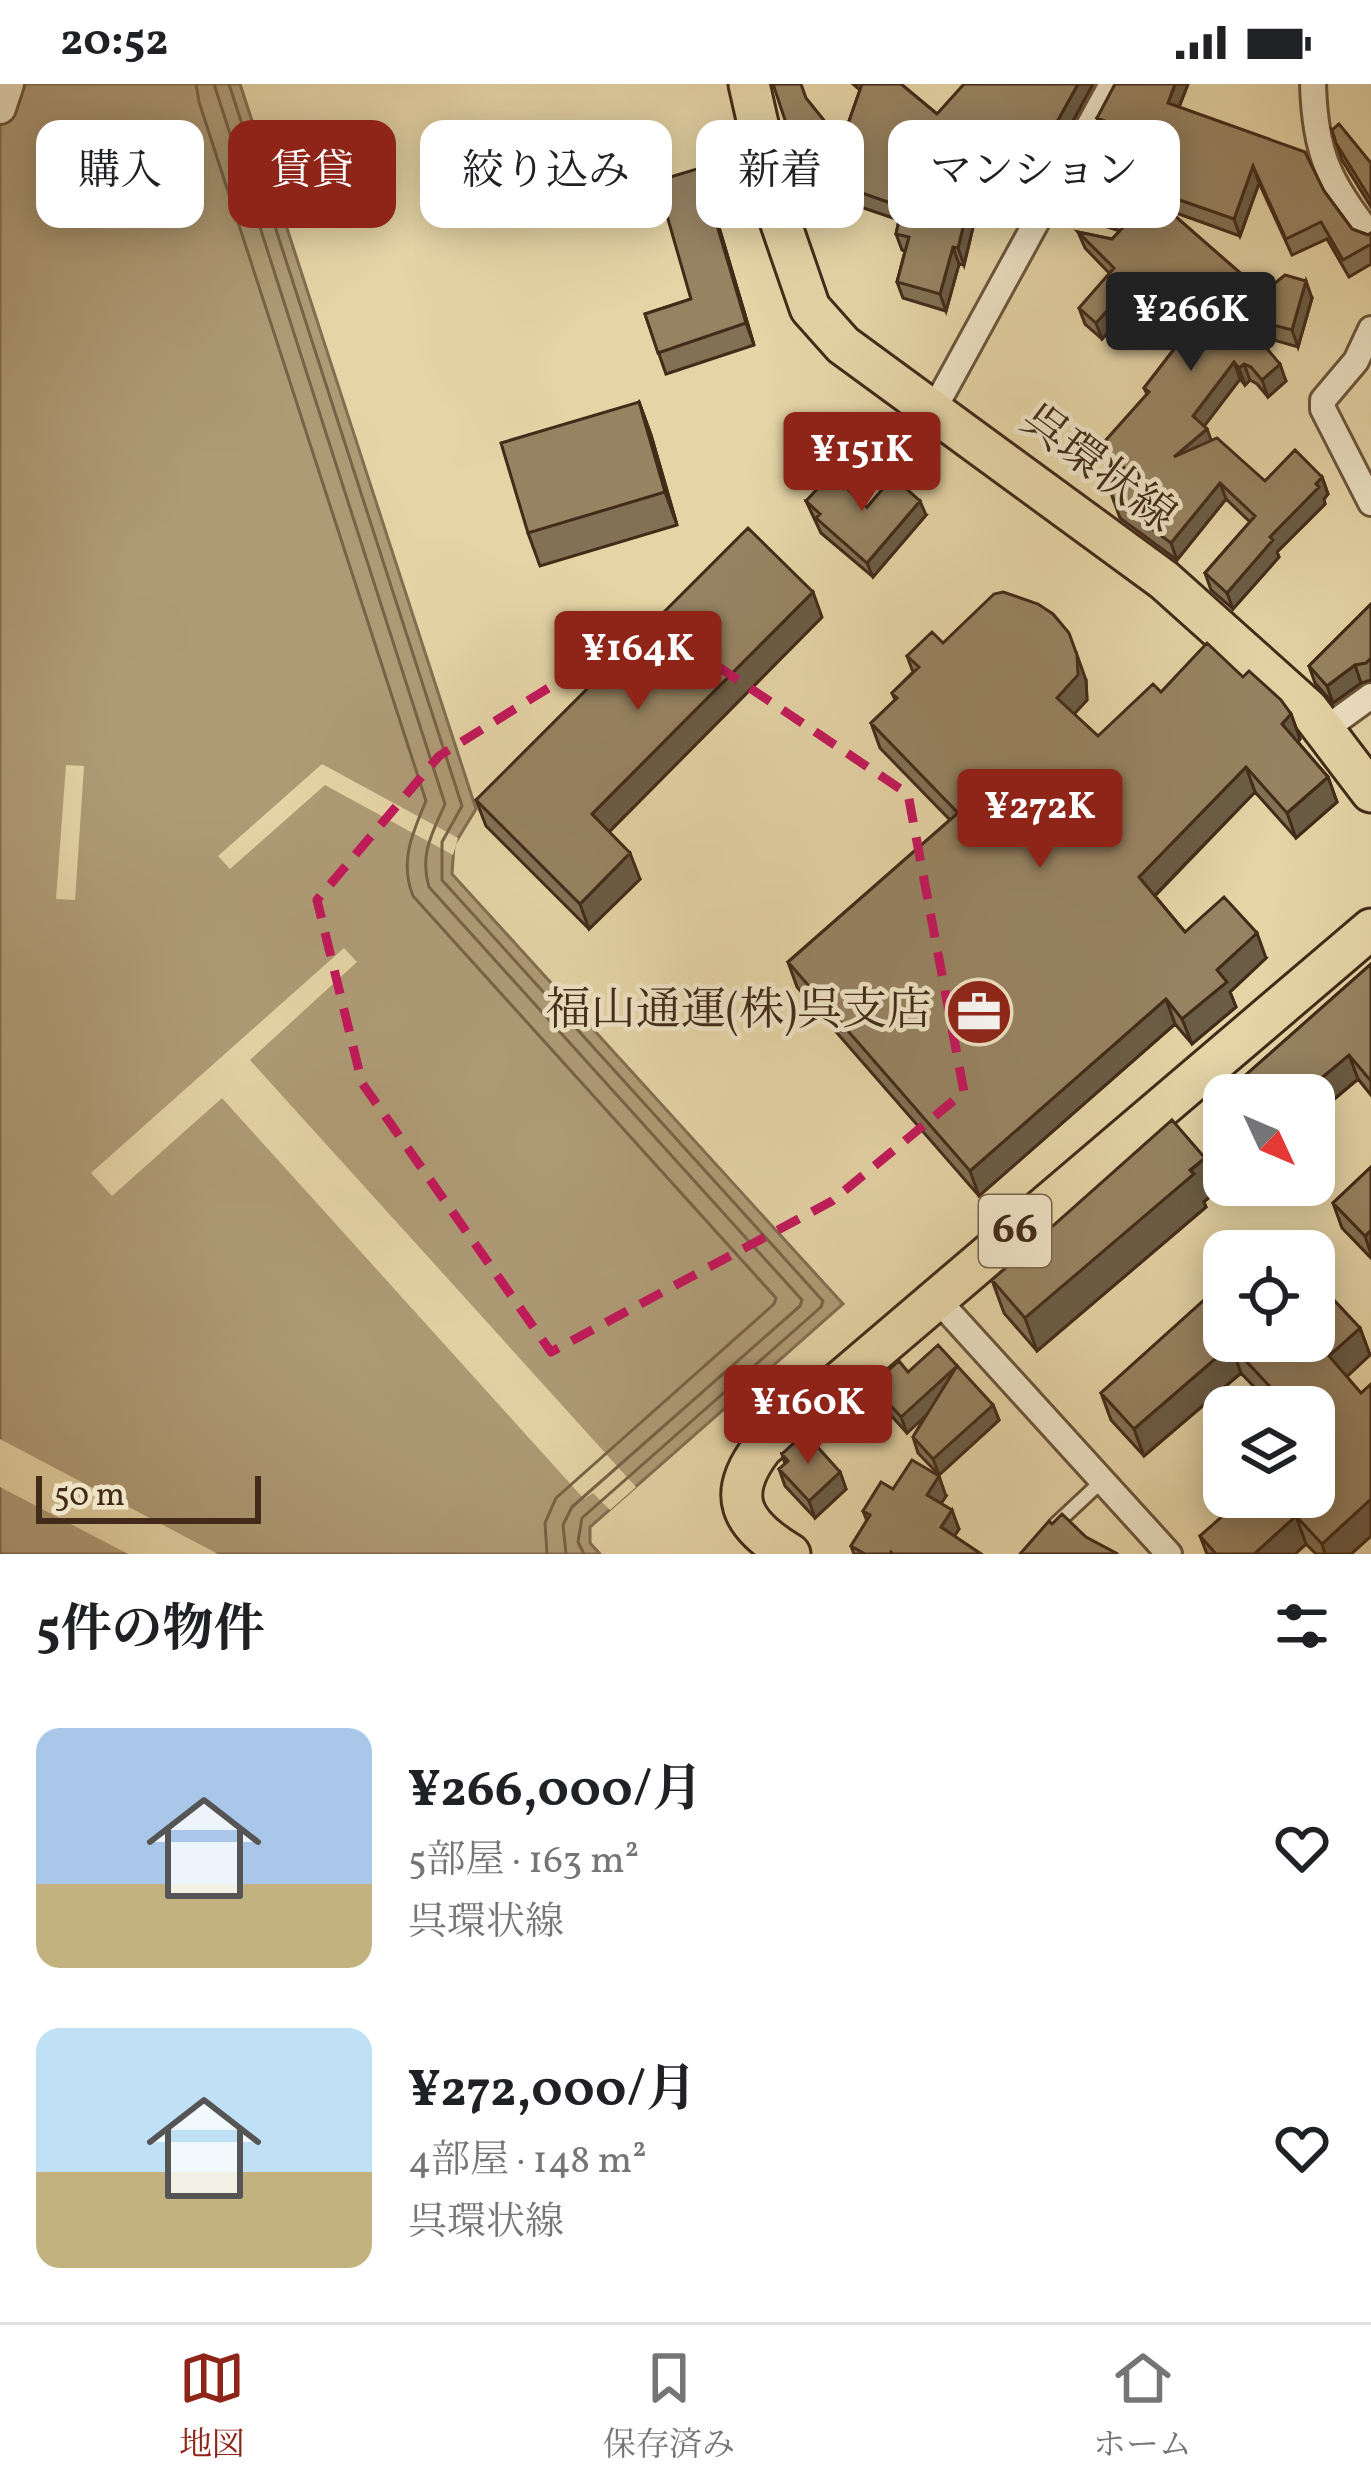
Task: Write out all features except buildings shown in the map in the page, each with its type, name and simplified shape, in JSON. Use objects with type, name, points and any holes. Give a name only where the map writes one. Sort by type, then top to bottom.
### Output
[{"type":"main road","name":"呉環状線","points":[[749,84],[780,221],[810,308],[843,345],[1164,580],[1308,709],[1371,792]]},
{"type":"main road","name":"66","points":[[790,1554],[773,1544],[746,1514],[738,1492],[748,1466],[762,1448],[1371,928]]},
{"type":"street","points":[[0,108],[8,84]]},
{"type":"street","points":[[934,409],[1112,84]]},
{"type":"street","points":[[1312,84],[1322,155],[1335,189],[1371,236]]},
{"type":"street","points":[[1371,329],[1356,361],[1322,400],[1330,426],[1371,502]]},
{"type":"street","points":[[1324,730],[1371,696]]},
{"type":"street","points":[[936,1298],[1168,1554]]},
{"type":"lane","points":[[1040,1539],[1102,1481]]},
{"type":"highlighted area","points":[[653,623],[908,794],[964,1092],[832,1201],[551,1352],[362,1083],[317,900],[439,756]]},
{"type":"water","points":[[0,84],[240,84],[252,120],[228,120],[228,228],[287,228],[476,809],[454,845],[452,874],[843,1304],[590,1527],[590,1543],[600,1554],[0,1554]]},
{"type":"pier","points":[[322,764],[458,838],[453,855],[325,785],[230,869],[218,856]]},
{"type":"pier","points":[[66,765],[84,766],[75,900],[56,899]]},
{"type":"pier","points":[[344,948],[357,962],[250,1060],[636,1487],[610,1510],[593,1493],[584,1499],[222,1098],[112,1196],[91,1173]]},
{"type":"pier","points":[[0,1439],[218,1554],[128,1554],[0,1487]]},
{"type":"place","name":"福山通運(株)呉支店","points":[[979,1012]]}]
